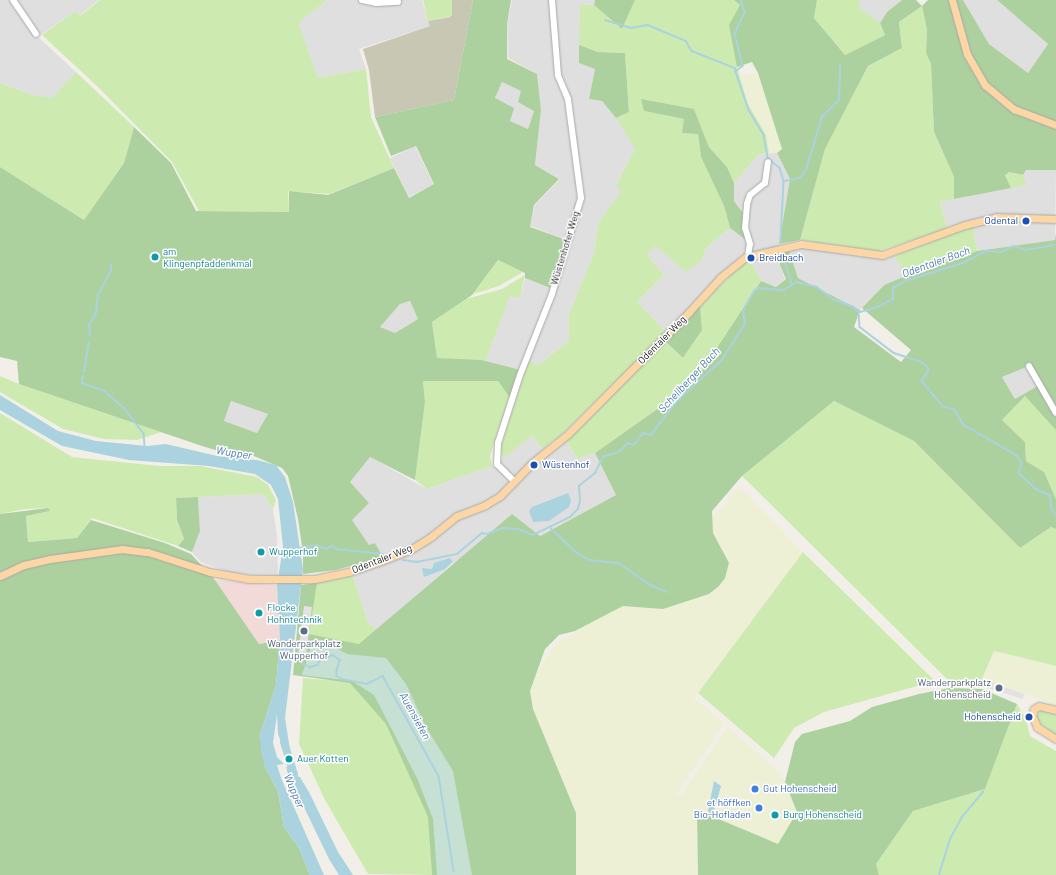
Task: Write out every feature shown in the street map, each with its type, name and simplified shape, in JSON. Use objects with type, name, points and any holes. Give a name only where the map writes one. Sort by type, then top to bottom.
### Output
[{"type":"main road","points":[[952,0],[967,54],[981,81],[996,96],[1014,109],[1056,125]]},
{"type":"main road","name":"Odentaler Weg","points":[[0,576],[24,565],[50,559],[122,549],[148,552],[217,574],[273,580],[308,579],[349,572],[405,552],[428,539],[457,516],[493,501],[515,482],[532,463],[579,422],[689,312],[721,277],[748,256],[801,244],[882,255],[965,225],[996,217],[1056,219]]},
{"type":"main road","points":[[1056,710],[1039,706],[1034,709],[1032,715],[1037,727],[1056,739]]},
{"type":"street","points":[[13,0],[36,34]]},
{"type":"street","points":[[362,0],[376,3],[398,2]]},
{"type":"street","name":"Wüstenhofer Weg","points":[[515,482],[497,464],[498,443],[510,405],[552,294],[581,198],[568,99],[558,75],[552,0]]},
{"type":"street","points":[[748,256],[750,244],[745,228],[747,204],[750,196],[765,183],[768,162]]},
{"type":"street","points":[[1029,366],[1056,413]]},
{"type":"shaded area","points":[[0,0],[99,0],[79,16],[75,11],[38,37],[76,72],[52,99],[33,95],[0,83]]},
{"type":"shaded area","points":[[327,0],[422,0],[430,26],[359,49],[366,69],[318,78],[297,23]]},
{"type":"shaded area","points":[[451,0],[473,0],[454,100],[375,117],[369,70],[363,49],[430,26],[428,21],[450,17]]},
{"type":"shaded area","points":[[512,0],[595,0],[594,5],[580,4],[595,69],[589,99],[602,101],[621,124],[635,149],[616,185],[622,192],[598,223],[594,253],[569,314],[569,341],[538,365],[521,370],[485,362],[510,295],[520,298],[525,278],[554,290],[568,240],[530,226],[535,205],[560,179],[535,165],[541,110],[537,74],[508,58],[507,25]]},
{"type":"shaded area","points":[[860,0],[902,0],[887,12],[880,23],[858,8]]},
{"type":"shaded area","points":[[963,0],[997,0],[1048,44],[1028,73],[989,44]]},
{"type":"shaded area","points":[[758,73],[782,149],[777,153],[769,153],[766,135],[748,104],[741,76]]},
{"type":"shaded area","points":[[502,82],[521,91],[534,111],[528,129],[510,121],[495,98]]},
{"type":"shaded area","points":[[415,146],[434,185],[409,197],[390,158]]},
{"type":"shaded area","points":[[777,153],[790,179],[779,244],[780,265],[785,279],[776,287],[761,281],[748,256],[741,256],[666,332],[637,302],[664,275],[647,255],[656,246],[701,261],[706,248],[730,228],[750,241],[749,220],[734,201],[734,183],[759,154]]},
{"type":"shaded area","points":[[1026,170],[1056,170],[1055,240],[977,251],[972,222],[947,229],[940,202],[1025,184],[1023,175]]},
{"type":"shaded area","points":[[788,247],[805,247],[886,259],[894,256],[908,275],[884,285],[860,310],[798,278]]},
{"type":"shaded area","points":[[410,301],[418,319],[395,333],[379,327],[401,303]]},
{"type":"shaded area","points":[[1029,366],[1039,385],[1015,399],[1002,377]]},
{"type":"shaded area","points":[[231,401],[268,414],[261,434],[224,422]]},
{"type":"shaded area","name":"Wüstenhof","points":[[532,436],[548,455],[566,441],[578,459],[595,453],[616,495],[539,536],[453,563],[377,630],[368,623],[353,576],[386,563],[375,543],[369,545],[352,520],[369,503],[350,482],[370,457],[427,489],[492,466]]},
{"type":"shaded area","points":[[739,486],[803,552],[694,698],[724,723],[677,793],[681,796],[728,726],[777,770],[785,782],[797,812],[778,844],[697,810],[698,875],[576,875],[576,813],[533,709],[530,691],[539,668],[556,644],[612,610],[623,606],[663,609],[728,563],[713,533],[710,521]]},
{"type":"shaded area","name":"Wupperhof","points":[[263,494],[273,509],[277,535],[278,577],[231,573],[201,562],[192,552],[200,531],[198,497]]},
{"type":"shaded area","points":[[215,580],[277,585],[280,640],[259,644]]},
{"type":"shaded area","name":"Wanderparkplatz Wupperhof","points":[[304,606],[312,607],[306,657],[298,656]]},
{"type":"shaded area","points":[[323,641],[347,654],[386,658],[406,684],[426,727],[453,771],[472,875],[437,875],[433,819],[417,778],[374,695],[352,681],[302,675],[312,644]]},
{"type":"shaded area","points":[[994,651],[1056,666],[1056,705],[983,679]]},
{"type":"shaded area","name":"Wanderparkplatz Hohenscheid","points":[[982,679],[1024,694],[1023,699],[981,686],[949,687],[950,682]]},
{"type":"green space","points":[[100,0],[327,0],[298,23],[318,78],[366,69],[371,117],[394,168],[329,194],[288,191],[289,212],[199,211],[172,162],[97,86],[42,35],[75,11],[80,16]]},
{"type":"green space","points":[[423,0],[452,0],[452,16],[428,21]]},
{"type":"green space","points":[[473,0],[511,0],[507,24],[507,59],[537,74],[541,110],[535,165],[559,179],[534,205],[530,227],[564,239],[560,258],[550,288],[525,278],[525,273],[498,260],[472,295],[432,322],[437,358],[481,360],[521,370],[510,398],[498,381],[423,381],[425,402],[415,480],[370,457],[350,482],[369,503],[352,520],[369,545],[375,543],[383,557],[336,570],[303,574],[303,553],[298,519],[288,476],[282,468],[254,456],[239,457],[202,446],[19,384],[17,361],[0,357],[0,167],[84,220],[124,163],[134,127],[171,163],[196,211],[289,212],[289,191],[328,195],[394,168],[409,198],[434,184],[416,146],[391,156],[375,117],[454,100]],"holes":[[[502,82],[521,91],[518,102],[534,111],[528,129],[510,121],[514,108],[495,98]],[[410,301],[418,319],[395,333],[380,327],[400,304]],[[231,401],[268,414],[257,433],[224,421]]]},
{"type":"green space","points":[[595,0],[635,0],[622,29],[594,5]]},
{"type":"green space","points":[[635,0],[734,0],[740,5],[737,67],[748,104],[766,135],[769,153],[759,154],[734,183],[727,167],[709,147],[694,109],[645,111],[684,119],[698,134],[701,157],[724,206],[730,228],[706,248],[701,261],[686,272],[656,246],[647,255],[664,275],[637,302],[666,332],[562,434],[543,449],[532,436],[503,458],[500,449],[528,361],[538,365],[569,341],[569,314],[594,253],[598,223],[621,192],[616,185],[635,149],[616,118],[629,112],[625,53],[598,52],[579,45],[580,4],[594,5],[622,29]]},
{"type":"green space","points":[[734,0],[817,0],[814,18],[845,55],[885,35],[880,23],[887,12],[902,0],[916,0],[922,6],[899,22],[902,48],[868,66],[825,149],[800,240],[779,244],[790,179],[777,153],[782,149],[758,73],[752,62],[737,67],[729,25],[740,5]]},
{"type":"green space","points":[[817,0],[860,0],[859,8],[880,23],[885,35],[845,55],[814,18]]},
{"type":"green space","points":[[928,0],[963,0],[989,44],[1028,73],[1048,44],[997,0],[1056,0],[1056,170],[1026,170],[1023,175],[1009,172],[1005,175],[1011,188],[954,199],[954,177],[934,132],[931,64],[926,53],[927,30],[922,6]]},
{"type":"green space","points":[[922,6],[927,30],[926,53],[931,64],[934,132],[954,177],[954,199],[940,202],[947,229],[878,251],[800,240],[825,149],[868,66],[902,48],[899,22]]},
{"type":"green space","points":[[579,45],[598,52],[625,53],[629,112],[616,118],[602,101],[589,99],[595,69],[579,63]]},
{"type":"green space","points":[[76,72],[134,127],[124,163],[84,220],[0,167],[0,83],[33,95],[52,98]]},
{"type":"green space","points":[[641,99],[694,109],[709,147],[727,167],[734,183],[734,201],[746,217],[746,240],[730,228],[724,206],[701,157],[698,134],[682,133],[684,119],[644,111]]},
{"type":"green space","points":[[1009,172],[1023,175],[1026,184],[1011,188],[1005,174]]},
{"type":"green space","points":[[973,226],[977,251],[954,260],[904,270],[894,256]]},
{"type":"green space","points":[[1056,233],[1056,430],[1025,396],[1002,420],[1025,442],[1026,461],[1044,472],[1056,499],[1056,529],[1051,527],[1020,548],[914,441],[834,401],[742,476],[712,511],[713,533],[729,563],[725,578],[719,586],[709,594],[663,609],[623,606],[575,631],[559,635],[545,649],[530,691],[533,709],[576,813],[576,875],[432,875],[428,817],[386,724],[350,683],[293,675],[301,585],[317,583],[309,634],[359,644],[512,514],[540,536],[616,495],[595,453],[693,384],[761,281],[776,287],[786,279],[780,265],[781,248],[788,247],[798,278],[860,310],[854,327],[901,362],[911,350],[862,308],[884,285],[908,275],[904,270],[954,260],[977,251],[1055,240]],"holes":[[[1029,366],[1039,385],[1015,399],[1002,377]]]},
{"type":"green space","points":[[498,260],[523,272],[499,286],[473,294]]},
{"type":"green space","points":[[750,260],[761,281],[693,384],[595,453],[578,459],[566,441],[665,341],[683,358],[702,330],[700,305],[740,266]]},
{"type":"green space","points":[[525,275],[520,298],[510,296],[485,362],[437,358],[432,322],[466,299],[502,289]]},
{"type":"green space","points":[[700,305],[702,330],[683,358],[665,341]]},
{"type":"green space","points":[[0,376],[19,384],[161,432],[137,440],[104,439],[63,429],[0,392]]},
{"type":"green space","points":[[423,381],[498,381],[510,398],[490,456],[492,466],[427,489],[415,480],[425,402]]},
{"type":"green space","points":[[1025,396],[1056,427],[1056,499],[1044,472],[1026,461],[1025,442],[1002,420]]},
{"type":"green space","points":[[834,401],[914,441],[1020,548],[1051,527],[1056,529],[1056,666],[994,651],[982,679],[950,682],[742,476]]},
{"type":"green space","points":[[0,413],[72,457],[159,466],[200,466],[257,477],[268,485],[276,500],[273,509],[263,494],[176,498],[177,520],[184,539],[178,546],[92,518],[77,538],[28,542],[26,516],[50,511],[48,508],[25,509],[0,514]]},
{"type":"green space","points":[[198,497],[200,531],[192,552],[178,546],[184,539],[177,520],[176,498]]},
{"type":"green space","points":[[48,508],[50,511],[26,516],[28,542],[77,538],[91,520],[165,543],[191,554],[215,580],[259,644],[280,640],[276,685],[260,735],[265,767],[278,791],[284,827],[299,848],[310,875],[0,875],[0,514]]},
{"type":"green space","points":[[803,552],[935,681],[824,712],[794,728],[774,758],[698,693]]},
{"type":"green space","points":[[353,576],[368,623],[377,630],[359,644],[308,634],[317,583]]},
{"type":"green space","points":[[303,678],[350,682],[386,723],[429,818],[432,875],[368,874],[325,800],[299,744]]},
{"type":"green space","points":[[949,688],[982,689],[1017,704],[985,789],[913,811],[876,864],[879,875],[698,875],[697,810],[778,844],[797,812],[785,782],[795,742],[802,734],[850,721],[872,707],[919,694]]},
{"type":"green space","points":[[1017,704],[1026,719],[1030,736],[1056,751],[1056,875],[879,875],[876,864],[913,811],[985,789]]},
{"type":"green space","points":[[1041,710],[1056,714],[1056,736],[1039,722],[1036,717]]},
{"type":"water","points":[[0,395],[58,431],[96,441],[147,446],[166,444],[217,456],[257,460],[276,465],[285,477],[293,502],[303,569],[285,718],[290,750],[285,753],[278,734],[277,714],[273,743],[277,757],[284,764],[277,765],[281,778],[324,875],[310,875],[299,848],[284,827],[278,791],[265,767],[261,751],[260,735],[276,685],[280,640],[277,585],[283,547],[278,499],[271,485],[255,474],[209,466],[129,460],[62,446],[0,410]]},
{"type":"water","points":[[568,493],[571,500],[569,507],[549,521],[533,522],[529,511],[532,507]]},
{"type":"water","points":[[450,558],[453,561],[445,569],[424,577],[422,568],[432,569],[434,563]]},
{"type":"water","points":[[291,766],[295,776],[300,777],[310,794],[338,852],[353,875],[339,875],[329,859],[288,774],[286,767]]},
{"type":"water","points":[[714,781],[721,786],[712,818],[708,811]]},
{"type":"waterway","points":[[741,0],[745,12],[735,34],[743,66],[736,72],[749,110],[764,135],[768,158],[780,168],[784,181],[781,241]]},
{"type":"waterway","points":[[605,20],[631,28],[648,25],[686,41],[692,51],[735,68],[736,72]]},
{"type":"waterway","points":[[784,181],[800,178],[806,170],[822,117],[839,100],[840,66]]},
{"type":"waterway","name":"Odentaler Bach","points":[[860,312],[878,307],[893,299],[893,288],[908,280],[963,263],[987,251],[1001,252],[1014,246],[1026,250],[1054,245]]},
{"type":"waterway","points":[[783,254],[792,284]]},
{"type":"waterway","points":[[90,336],[89,325],[96,313],[98,295],[111,271],[111,265]]},
{"type":"waterway","name":"Schellberger Bach","points":[[403,560],[417,562],[457,554],[482,533],[488,534],[502,528],[518,529],[533,535],[570,517],[578,509],[580,501],[579,486],[595,473],[603,457],[620,451],[628,443],[634,445],[643,433],[651,435],[676,402],[721,361],[745,324],[743,311],[754,291],[759,288],[784,290],[797,282],[817,287],[833,299],[854,307],[859,312],[860,327],[894,353],[922,362],[928,367],[929,371],[922,381],[943,406],[955,410],[964,425],[1018,456],[1022,464],[1019,473],[1036,489],[1050,495],[1052,510],[1056,515]]},
{"type":"waterway","points":[[84,372],[89,342]]},
{"type":"waterway","points":[[84,376],[82,383],[105,391],[124,408],[144,434],[145,446]]},
{"type":"waterway","points":[[551,528],[576,552],[589,560],[619,563],[651,585],[667,592]]},
{"type":"waterway","name":"Schellberger Bach","points":[[299,548],[317,545],[326,549],[332,546],[337,549],[383,554]]},
{"type":"waterway","name":"Auensiefen","points":[[303,664],[310,667],[317,665],[321,659],[333,655],[340,660],[337,676],[342,679],[367,684],[383,676],[439,776],[454,871]]},
{"type":"waterway","name":"Wupper","points":[[284,742],[294,775]]},
{"type":"waterway","points":[[939,875],[950,839],[962,817],[983,792]]},
{"type":"place","name":"Odental","points":[[1026,221]]},
{"type":"place","name":"am Klingenpfaddenkmal","points":[[155,257]]},
{"type":"place","name":"Breidbach","points":[[751,258]]},
{"type":"place","name":"Wüstenhof","points":[[534,465]]},
{"type":"place","name":"Wupperhof","points":[[261,552]]},
{"type":"place","name":"Flocke Hohntechnik","points":[[259,613]]},
{"type":"place","name":"Wanderparkplatz Wupperhof","points":[[304,631]]},
{"type":"place","name":"Wanderparkplatz Hohenscheid","points":[[999,688]]},
{"type":"place","name":"Hohenscheid","points":[[1029,717]]},
{"type":"place","name":"Auer Kotten","points":[[289,759]]},
{"type":"place","name":"Gut Hohenscheid","points":[[755,789]]},
{"type":"place","name":"et höffken Bio-Hofladen","points":[[759,808]]},
{"type":"place","name":"Burg Hohenscheid","points":[[775,815]]}]
